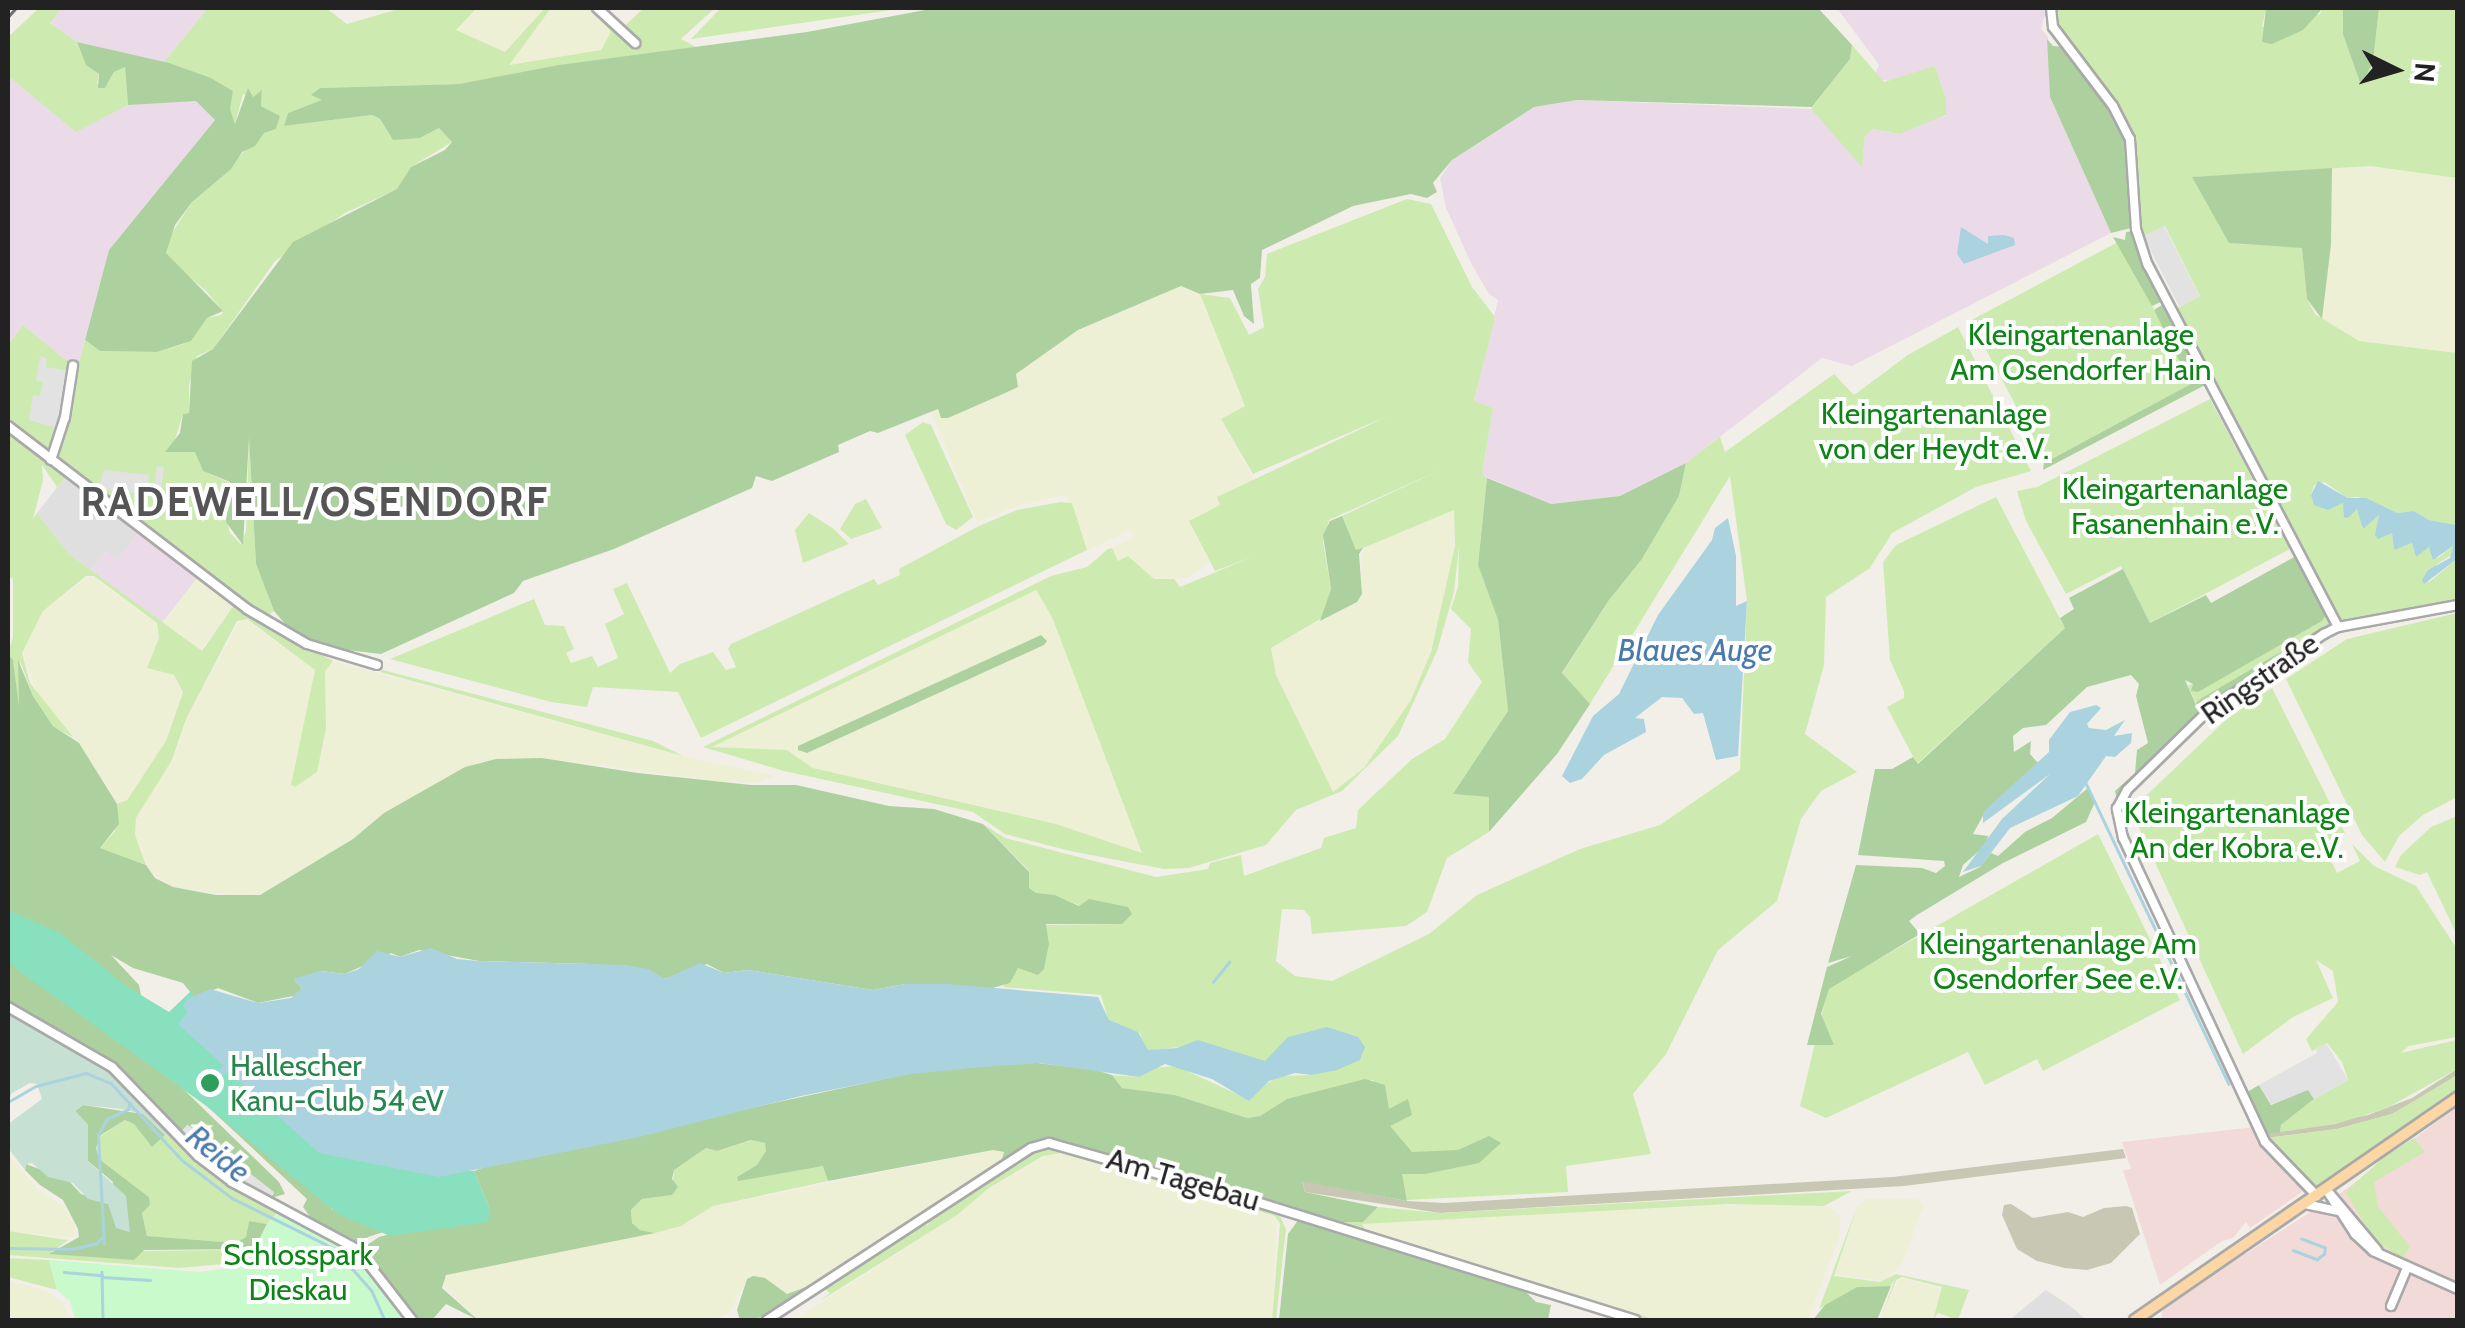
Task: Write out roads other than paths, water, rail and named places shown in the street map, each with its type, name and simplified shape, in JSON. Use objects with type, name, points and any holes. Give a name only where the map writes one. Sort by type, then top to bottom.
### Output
[{"type":"main road","points":[[2135,1320],[2458,1097]]},
{"type":"street","points":[[597,8],[635,44]]},
{"type":"street","points":[[2051,8],[2053,27],[2124,126],[2132,151],[2136,229],[2148,264],[2338,626]]},
{"type":"street","points":[[51,460],[66,417],[73,366]]},
{"type":"street","points":[[8,426],[277,628],[327,652],[377,665]]},
{"type":"street","name":"Ringstraße","points":[[2322,1193],[2266,1142],[2122,838],[2117,809],[2127,790],[2209,710],[2338,626],[2458,605]]},
{"type":"street","points":[[8,1007],[104,1061],[198,1156],[232,1182],[357,1249],[412,1320]]},
{"type":"street","name":"Am Tagebau","points":[[767,1320],[1031,1148],[1049,1143],[1273,1207],[1635,1320]]},
{"type":"street","points":[[2343,1210],[2340,1190],[2346,1176]]},
{"type":"street","points":[[2322,1193],[2343,1210],[2367,1246],[2458,1289]]},
{"type":"street","points":[[2305,1204],[2343,1210]]},
{"type":"street","points":[[2391,1306],[2407,1268]]},
{"type":"water","points":[[1961,227],[1988,244],[1988,236],[2004,235],[2014,238],[2015,245],[1964,264],[1957,254]]},
{"type":"water","points":[[2318,481],[2348,498],[2366,498],[2397,513],[2414,511],[2429,520],[2457,525],[2457,559],[2424,584],[2422,580],[2428,570],[2450,558],[2453,546],[2433,560],[2429,547],[2416,557],[2412,543],[2394,550],[2392,533],[2378,539],[2375,535],[2379,515],[2363,529],[2357,509],[2348,518],[2344,517],[2343,503],[2328,510],[2314,505],[2311,495]]},
{"type":"water","name":"Blaues Auge","points":[[1728,518],[1736,556],[1736,606],[1747,601],[1738,756],[1716,760],[1703,713],[1694,714],[1682,698],[1662,697],[1635,718],[1644,719],[1646,732],[1604,755],[1582,779],[1570,783],[1562,776],[1593,716],[1619,694],[1658,615],[1712,540],[1715,528]]},
{"type":"water","points":[[2096,705],[2101,708],[2087,724],[2089,728],[2106,730],[2125,720],[2114,736],[2132,733],[2131,743],[2115,757],[2106,756],[2078,796],[2010,828],[1981,866],[1963,872],[2002,819],[2050,774],[1983,823],[1983,812],[2049,752],[2049,740],[2070,712]]},
{"type":"water","points":[[431,948],[457,959],[479,961],[625,965],[648,969],[665,979],[700,963],[724,973],[748,970],[873,990],[905,984],[947,984],[1098,997],[1109,1020],[1138,1032],[1148,1050],[1177,1048],[1198,1040],[1265,1061],[1288,1037],[1327,1027],[1358,1037],[1365,1047],[1360,1060],[1337,1070],[1312,1075],[1295,1073],[1269,1081],[1249,1101],[1212,1079],[1165,1064],[1139,1077],[1039,1063],[972,1068],[911,1074],[801,1096],[639,1137],[439,1177],[319,1153],[228,1071],[221,1077],[217,1073],[223,1065],[178,1024],[188,1012],[183,1006],[188,999],[210,989],[258,1003],[291,998],[302,988],[293,979],[321,971],[345,974],[359,969],[377,951],[400,957]]},
{"type":"waterway","points":[[2085,781],[2229,1084]]},
{"type":"waterway","points":[[1213,982],[1229,962]]},
{"type":"waterway","name":"Reide","points":[[8,1102],[36,1086],[86,1073],[111,1083],[182,1160],[232,1198],[335,1249],[372,1291],[385,1320]]},
{"type":"waterway","points":[[104,1244],[98,1135],[107,1119],[128,1109],[130,1103]]},
{"type":"waterway","points":[[8,1248],[72,1249],[97,1243],[102,1237]]},
{"type":"waterway","points":[[2293,1250],[2317,1259],[2324,1254],[2325,1248],[2302,1239]]},
{"type":"waterway","points":[[64,1272],[102,1275]]},
{"type":"waterway","points":[[102,1272],[103,1320]]},
{"type":"waterway","points":[[102,1277],[150,1280]]},
{"type":"railway","points":[[8,17],[16,8]]},
{"type":"place","name":"Hallescher Kanu-Club 54 eV","points":[[210,1083]]},
{"type":"district","name":"RADEWELL/OSENDORF","points":[[315,502]]},
{"type":"park label","name":"Kleingartenanlage Am Osendorfer Hain","points":[[2081,352]]},
{"type":"park label","name":"Kleingartenanlage von der Heydt e.V.","points":[[1934,431]]},
{"type":"park label","name":"Kleingartenanlage Fasanenhain e.V.","points":[[2175,506]]},
{"type":"park label","name":"Kleingartenanlage An der Kobra e.V.","points":[[2237,830]]},
{"type":"park label","name":"Kleingartenanlage Am Osendorfer See e.V.","points":[[2058,961]]},
{"type":"park label","name":"Schlosspark Dieskau","points":[[298,1272]]}]
